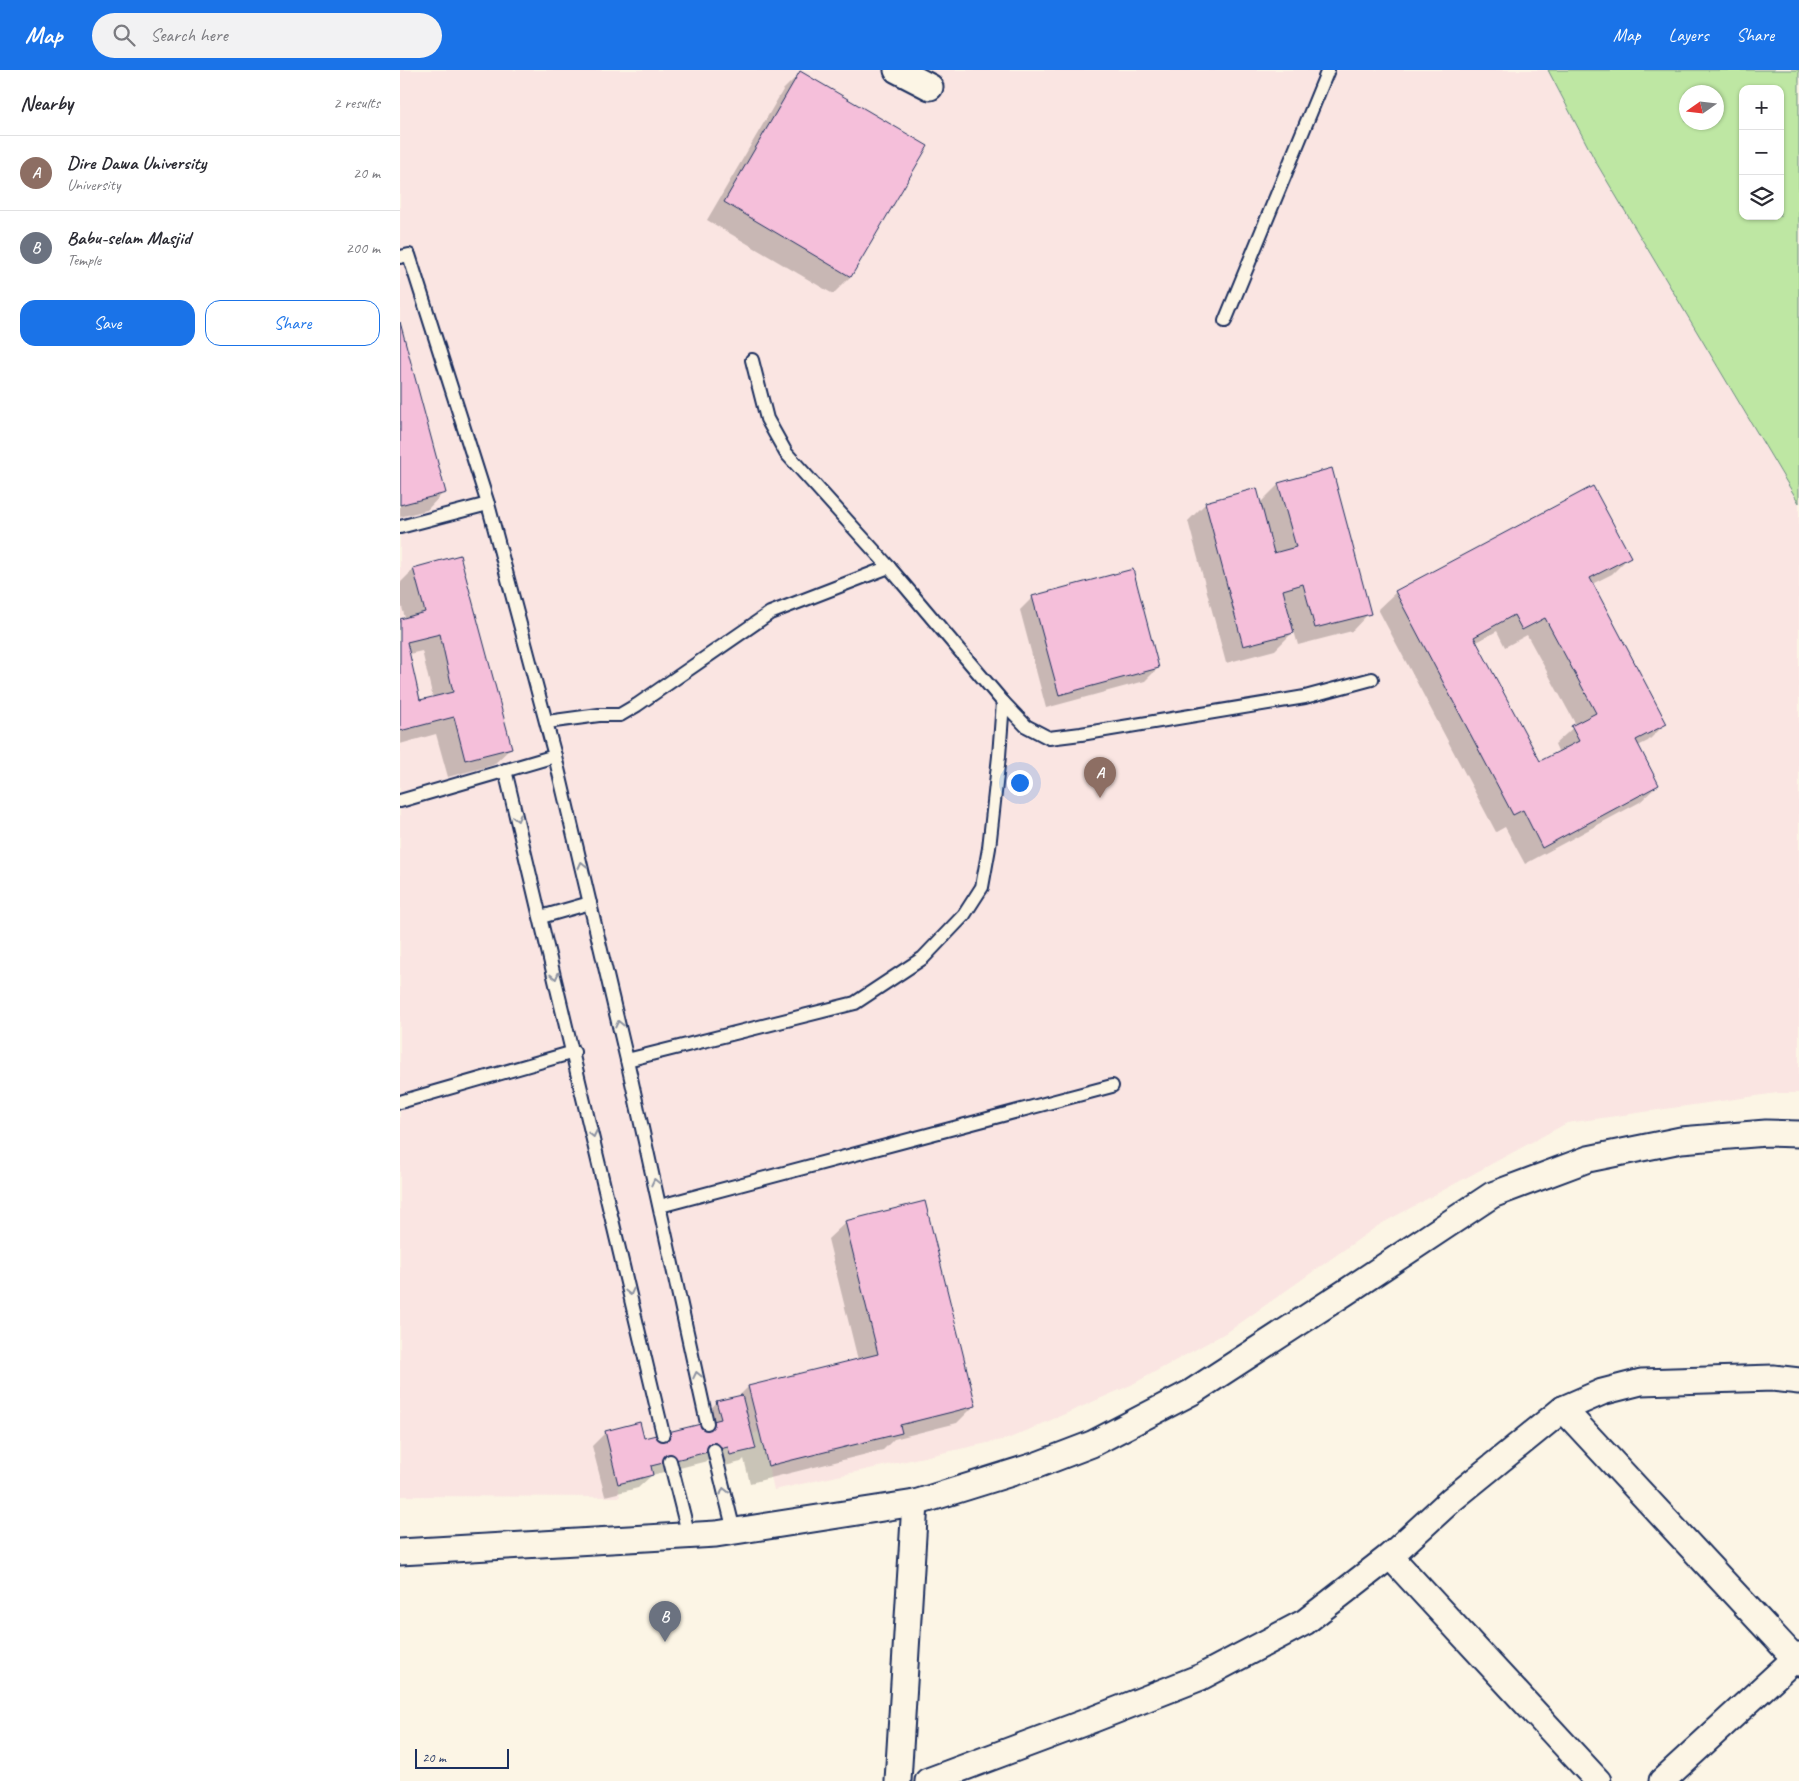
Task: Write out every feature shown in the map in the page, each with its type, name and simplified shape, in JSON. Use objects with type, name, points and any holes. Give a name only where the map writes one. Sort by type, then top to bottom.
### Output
[{"type":"street","points":[[897,70],[930,86]]},
{"type":"street","points":[[400,1552],[689,1536],[734,1531],[915,1503],[1036,1465],[1092,1444],[1192,1392],[1492,1195],[1588,1159],[1681,1140],[1766,1133],[1799,1134]]},
{"type":"street","points":[[928,1781],[1200,1678],[1305,1622],[1390,1556],[1451,1500],[1563,1409],[1602,1392],[1641,1382],[1773,1378],[1799,1381]]},
{"type":"street","points":[[1563,1409],[1798,1659],[1662,1781]]},
{"type":"street","points":[[898,1781],[915,1503]]},
{"type":"street","points":[[1390,1556],[1598,1781]]},
{"type":"lane","points":[[1226,320],[1328,70]]},
{"type":"lane","points":[[400,257],[409,255],[488,504],[556,756],[627,1060],[707,1423]]},
{"type":"lane","points":[[752,360],[767,419],[786,453],[889,567],[1003,702],[1026,726],[1048,738],[1305,696],[1372,679]]},
{"type":"lane","points":[[400,527],[488,504]]},
{"type":"lane","points":[[546,722],[599,715],[620,715],[770,613],[889,567]]},
{"type":"lane","points":[[627,1060],[854,1003],[923,958],[964,915],[982,887],[989,848],[1003,702]]},
{"type":"lane","points":[[400,801],[556,756]]},
{"type":"lane","points":[[506,770],[663,1434]]},
{"type":"lane","points":[[541,916],[590,903]]},
{"type":"lane","points":[[400,1102],[574,1052]]},
{"type":"lane","points":[[660,1206],[1112,1086]]},
{"type":"lane","points":[[714,1450],[734,1531]]},
{"type":"lane","points":[[670,1461],[689,1536]]},
{"type":"shaded area","points":[[400,70],[1548,70],[1597,164],[1799,503],[1799,1093],[1777,1093],[1567,1123],[1379,1225],[1229,1331],[1131,1385],[1010,1438],[774,1490],[760,1431],[752,1434],[756,1449],[730,1455],[728,1447],[651,1466],[653,1475],[618,1484],[620,1497],[400,1496]]},
{"type":"green space","points":[[1548,70],[1799,70],[1799,503],[1597,164]]},
{"type":"building","points":[[800,71],[928,146],[851,277],[724,202]]},
{"type":"building","points":[[400,322],[446,493],[400,505]]},
{"type":"building","points":[[1332,468],[1371,614],[1315,628],[1303,584],[1283,590],[1294,633],[1243,646],[1205,502],[1257,488],[1274,553],[1296,547],[1278,483]]},
{"type":"building","points":[[1593,486],[1631,557],[1590,578],[1667,724],[1636,740],[1659,785],[1542,848],[1523,810],[1513,815],[1395,591]],"holes":[[[1514,615],[1522,630],[1545,618],[1596,713],[1571,726],[1579,741],[1540,761],[1474,637]]]},
{"type":"building","points":[[460,555],[512,748],[465,760],[454,717],[400,731],[400,619],[425,612],[413,568]],"holes":[[[440,634],[453,692],[420,700],[407,642]]]},
{"type":"building","points":[[1133,569],[1159,668],[1059,695],[1032,596]]},
{"type":"building","points":[[925,1201],[976,1406],[900,1425],[902,1433],[768,1466],[748,1386],[878,1354],[845,1221]]},
{"type":"building","points":[[742,1395],[756,1449],[730,1455],[728,1447],[651,1466],[653,1475],[618,1484],[605,1431],[640,1422],[644,1438],[721,1419],[716,1401]]},
{"type":"place","name":"Dire Dawa University","points":[[1100,798]]},
{"type":"place","name":"Babu-selam Masjid","points":[[665,1642]]}]
